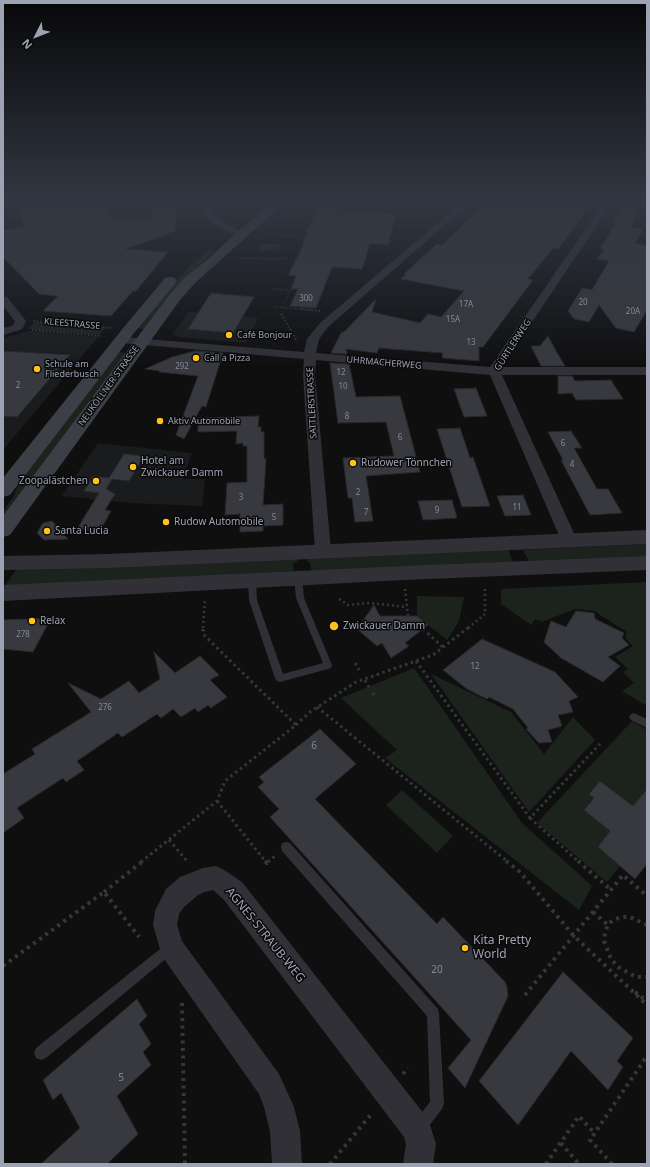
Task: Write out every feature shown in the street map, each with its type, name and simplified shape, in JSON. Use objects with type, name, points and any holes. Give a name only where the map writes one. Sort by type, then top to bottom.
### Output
[{"type":"main road","name":"NEUKÖLLNER STRASSE","points":[[3,530],[142,341],[183,288],[215,258]]},
{"type":"main road","name":"NEUKÖLLNER STRASSE","points":[[3,491],[118,334],[180,270]]},
{"type":"street","name":"SATTLERSTRASSE","points":[[323,551],[309,375],[313,339],[324,325],[402,258]]},
{"type":"street","name":"GÜRTLERWEG","points":[[569,540],[494,371],[570,258]]},
{"type":"street","points":[[3,298],[26,324],[3,332]]},
{"type":"street","name":"UHRMACHERWEG","points":[[118,334],[142,341],[494,371],[647,371]]},
{"type":"street","points":[[3,563],[116,560],[647,537]]},
{"type":"street","points":[[3,593],[404,572],[647,563]]},
{"type":"street","name":"AGNES-STRAUB-WEG","points":[[288,1164],[285,1131],[279,1107],[269,1084],[171,947],[165,925],[167,910],[175,898],[189,886],[203,880],[216,878],[233,891],[417,1130],[421,1144],[418,1164]]},
{"type":"lane","points":[[252,581],[252,600],[280,678],[328,665],[300,598],[298,578]]},
{"type":"lane","points":[[634,717],[647,724]]},
{"type":"lane","points":[[286,847],[433,1014],[437,1104],[417,1130]]},
{"type":"lane","points":[[41,1053],[171,947]]},
{"type":"path","points":[[258,258],[285,259]]},
{"type":"path","points":[[272,289],[290,290],[283,307]]},
{"type":"path","points":[[274,306],[321,311]]},
{"type":"path","points":[[281,314],[298,344]]},
{"type":"path","name":"KLEESTRASSE","points":[[26,324],[118,334]]},
{"type":"path","name":"KLEESTRASSE","points":[[26,324],[102,336]]},
{"type":"path","points":[[3,966],[104,892],[217,801],[225,781],[317,707],[356,682],[433,655],[485,614],[485,585]]},
{"type":"path","points":[[405,592],[408,616]]},
{"type":"path","points":[[205,598],[203,634],[296,725]]},
{"type":"path","points":[[339,599],[348,605],[370,603],[407,607]]},
{"type":"path","points":[[423,629],[443,647]]},
{"type":"path","points":[[416,661],[530,818],[611,890]]},
{"type":"path","points":[[355,662],[359,670]]},
{"type":"path","points":[[365,680],[369,687]]},
{"type":"path","points":[[317,707],[520,872],[574,936],[647,1005]]},
{"type":"path","points":[[530,818],[600,744]]},
{"type":"path","points":[[217,801],[267,863]]},
{"type":"path","points":[[168,840],[187,861]]},
{"type":"path","points":[[525,995],[623,875],[647,896]]},
{"type":"path","points":[[104,892],[139,937]]},
{"type":"path","points":[[593,912],[608,925]]},
{"type":"path","points":[[647,925],[630,917],[621,917],[613,920],[608,925],[605,932],[604,941],[606,950],[618,967],[627,974],[636,977],[647,977]]},
{"type":"path","points":[[613,973],[618,967]]},
{"type":"path","points":[[625,984],[647,1001]]},
{"type":"path","points":[[182,1003],[185,1164]]},
{"type":"path","points":[[612,1164],[590,1140],[647,1056]]},
{"type":"path","points":[[330,1164],[389,1094],[408,1068]]},
{"type":"path","points":[[546,1164],[579,1116],[595,1134]]},
{"type":"path","points":[[560,1143],[579,1164]]},
{"type":"shaded area","points":[[199,258],[207,258],[192,273],[145,329],[136,328],[177,279]]},
{"type":"shaded area","points":[[189,312],[258,318],[246,343],[178,337],[173,334]]},
{"type":"shaded area","points":[[35,322],[105,328],[99,335],[28,329]]},
{"type":"shaded area","name":"Schule am Fliederbusch","points":[[30,331],[98,337],[3,450],[3,338]]},
{"type":"shaded area","points":[[118,352],[127,353],[3,519],[3,511],[13,497],[19,483]]},
{"type":"shaded area","points":[[98,443],[192,453],[183,479],[205,479],[202,506],[130,503],[62,496]]},
{"type":"shaded area","points":[[647,544],[647,558],[530,563],[523,550]]},
{"type":"shaded area","points":[[508,549],[513,563],[308,573],[308,571],[311,570],[310,562],[308,562],[307,558]]},
{"type":"shaded area","points":[[297,558],[297,562],[293,563],[294,571],[297,571],[3,589],[17,568]]},
{"type":"shaded area","points":[[647,582],[647,706],[622,691],[634,683],[623,672],[628,669],[615,657],[633,646],[625,638],[627,632],[594,611],[575,609],[542,622],[535,619],[531,625],[501,604],[501,589]]},
{"type":"shaded area","points":[[417,596],[464,597],[459,621],[447,640],[417,616]]},
{"type":"shaded area","points":[[414,668],[522,823],[592,886],[579,910],[385,758],[397,750],[341,698]]},
{"type":"shaded area","points":[[431,674],[511,712],[544,754],[573,717],[595,740],[529,812]]},
{"type":"shaded area","points":[[632,721],[647,730],[647,797],[643,794],[633,806],[600,781],[589,794],[594,798],[584,810],[610,831],[598,847],[620,866],[607,882],[537,823]]},
{"type":"shaded area","points":[[402,790],[453,836],[437,853],[386,805]]},
{"type":"building","points":[[4,258],[163,258],[136,291],[133,291],[111,316],[43,311],[58,296],[39,294]]},
{"type":"building","points":[[297,258],[365,258],[362,269],[332,267],[316,308],[290,306],[298,289],[291,289],[296,276],[288,275]]},
{"type":"building","points":[[421,258],[545,258],[528,279],[533,280],[483,347],[479,347],[479,361],[442,358],[443,353],[379,348],[377,353],[346,349],[347,354],[331,353],[342,331],[343,333],[376,299],[372,312],[420,323],[428,314],[441,317],[464,291],[401,279],[406,274],[404,274]]},
{"type":"building","points":[[647,258],[647,310],[634,332],[616,328],[599,305],[589,322],[574,319],[568,311],[582,288],[592,290],[609,261],[597,259]]},
{"type":"building","points":[[211,293],[254,297],[233,333],[188,329]]},
{"type":"building","points":[[548,336],[565,366],[541,366],[531,346],[540,346]]},
{"type":"building","points":[[3,351],[70,355],[17,417],[3,416]]},
{"type":"building","points":[[195,351],[223,353],[206,407],[202,406],[184,439],[176,435],[198,376],[145,369],[172,357]]},
{"type":"building","points":[[330,363],[349,364],[356,397],[400,396],[420,472],[366,476],[373,521],[355,522],[352,498],[348,498],[343,458],[394,456],[386,422],[338,423]]},
{"type":"building","points":[[558,376],[572,376],[575,381],[611,380],[623,399],[576,400],[572,393],[558,394]]},
{"type":"building","points":[[476,388],[487,416],[464,417],[454,389]]},
{"type":"building","points":[[259,416],[258,427],[261,427],[261,432],[264,432],[264,459],[266,459],[263,505],[283,504],[283,525],[263,526],[263,531],[240,532],[240,514],[225,515],[227,483],[247,482],[247,446],[243,446],[243,443],[236,444],[237,431],[198,432],[198,418]]},
{"type":"building","points":[[460,428],[470,458],[473,457],[490,506],[462,507],[437,429]]},
{"type":"building","points":[[571,431],[582,448],[574,448],[597,489],[608,489],[622,513],[590,515],[548,432]]},
{"type":"building","points":[[124,454],[144,456],[129,481],[112,479],[106,489],[115,494],[105,510],[111,511],[102,527],[96,527],[93,531],[77,529],[99,493],[84,491],[93,476],[109,478]]},
{"type":"building","points":[[523,495],[531,515],[505,516],[497,496]]},
{"type":"building","points":[[452,500],[457,518],[423,520],[418,501]]},
{"type":"building","points":[[52,521],[68,539],[44,540],[37,533],[43,523]]},
{"type":"building","points":[[374,605],[380,616],[417,616],[428,625],[405,643],[409,646],[391,658],[382,643],[377,646],[357,629]]},
{"type":"building","points":[[576,611],[594,613],[595,619],[624,633],[622,638],[629,645],[608,657],[620,666],[603,682],[561,658],[544,642],[551,621],[566,627]]},
{"type":"building","points":[[51,618],[33,652],[3,649],[3,620]]},
{"type":"building","points":[[482,639],[555,672],[578,697],[569,701],[573,712],[558,715],[562,726],[548,730],[552,742],[539,743],[526,729],[528,728],[513,709],[489,697],[487,699],[467,689],[443,670]]},
{"type":"building","points":[[154,652],[175,673],[200,656],[219,675],[210,680],[227,697],[211,708],[208,705],[198,712],[195,708],[181,717],[173,709],[161,718],[157,714],[122,737],[118,733],[77,761],[84,770],[66,782],[63,778],[17,808],[24,818],[3,833],[3,774],[35,754],[32,749],[91,712],[68,683],[101,699],[129,681],[139,693],[160,679]]},
{"type":"building","points":[[320,729],[356,764],[315,799],[437,924],[443,917],[505,982],[508,996],[465,1088],[448,1068],[471,1040],[270,817],[279,809],[258,787],[264,782],[259,777]]},
{"type":"building","points":[[600,781],[633,806],[647,789],[647,864],[635,879],[598,847],[610,831],[584,810],[594,798],[589,794]]},
{"type":"building","points":[[563,972],[633,1038],[617,1061],[623,1067],[608,1090],[571,1051],[518,1125],[479,1081]]},
{"type":"building","points":[[137,999],[147,1016],[139,1024],[151,1044],[143,1052],[151,1065],[117,1096],[138,1134],[107,1164],[41,1164],[80,1128],[61,1093],[53,1100],[43,1080]]},
{"type":"place","name":"Café Bonjour","points":[[229,335]]},
{"type":"place","name":"Call a Pizza","points":[[196,358]]},
{"type":"place","name":"Schule am Fliederbusch","points":[[37,369]]},
{"type":"place","name":"Aktiv Automobile","points":[[160,421]]},
{"type":"place","name":"Rudower Tönnchen","points":[[353,463]]},
{"type":"place","name":"Hotel am Zwickauer Damm","points":[[133,467]]},
{"type":"place","name":"Zoopalästchen","points":[[96,481]]},
{"type":"place","name":"Rudow Automobile","points":[[166,522]]},
{"type":"place","name":"Santa Lucia","points":[[47,531]]},
{"type":"place","name":"Relax","points":[[32,621]]},
{"type":"place","name":"Zwickauer Damm","points":[[334,626]]},
{"type":"place","name":"Kita Pretty World","points":[[465,948]]}]
